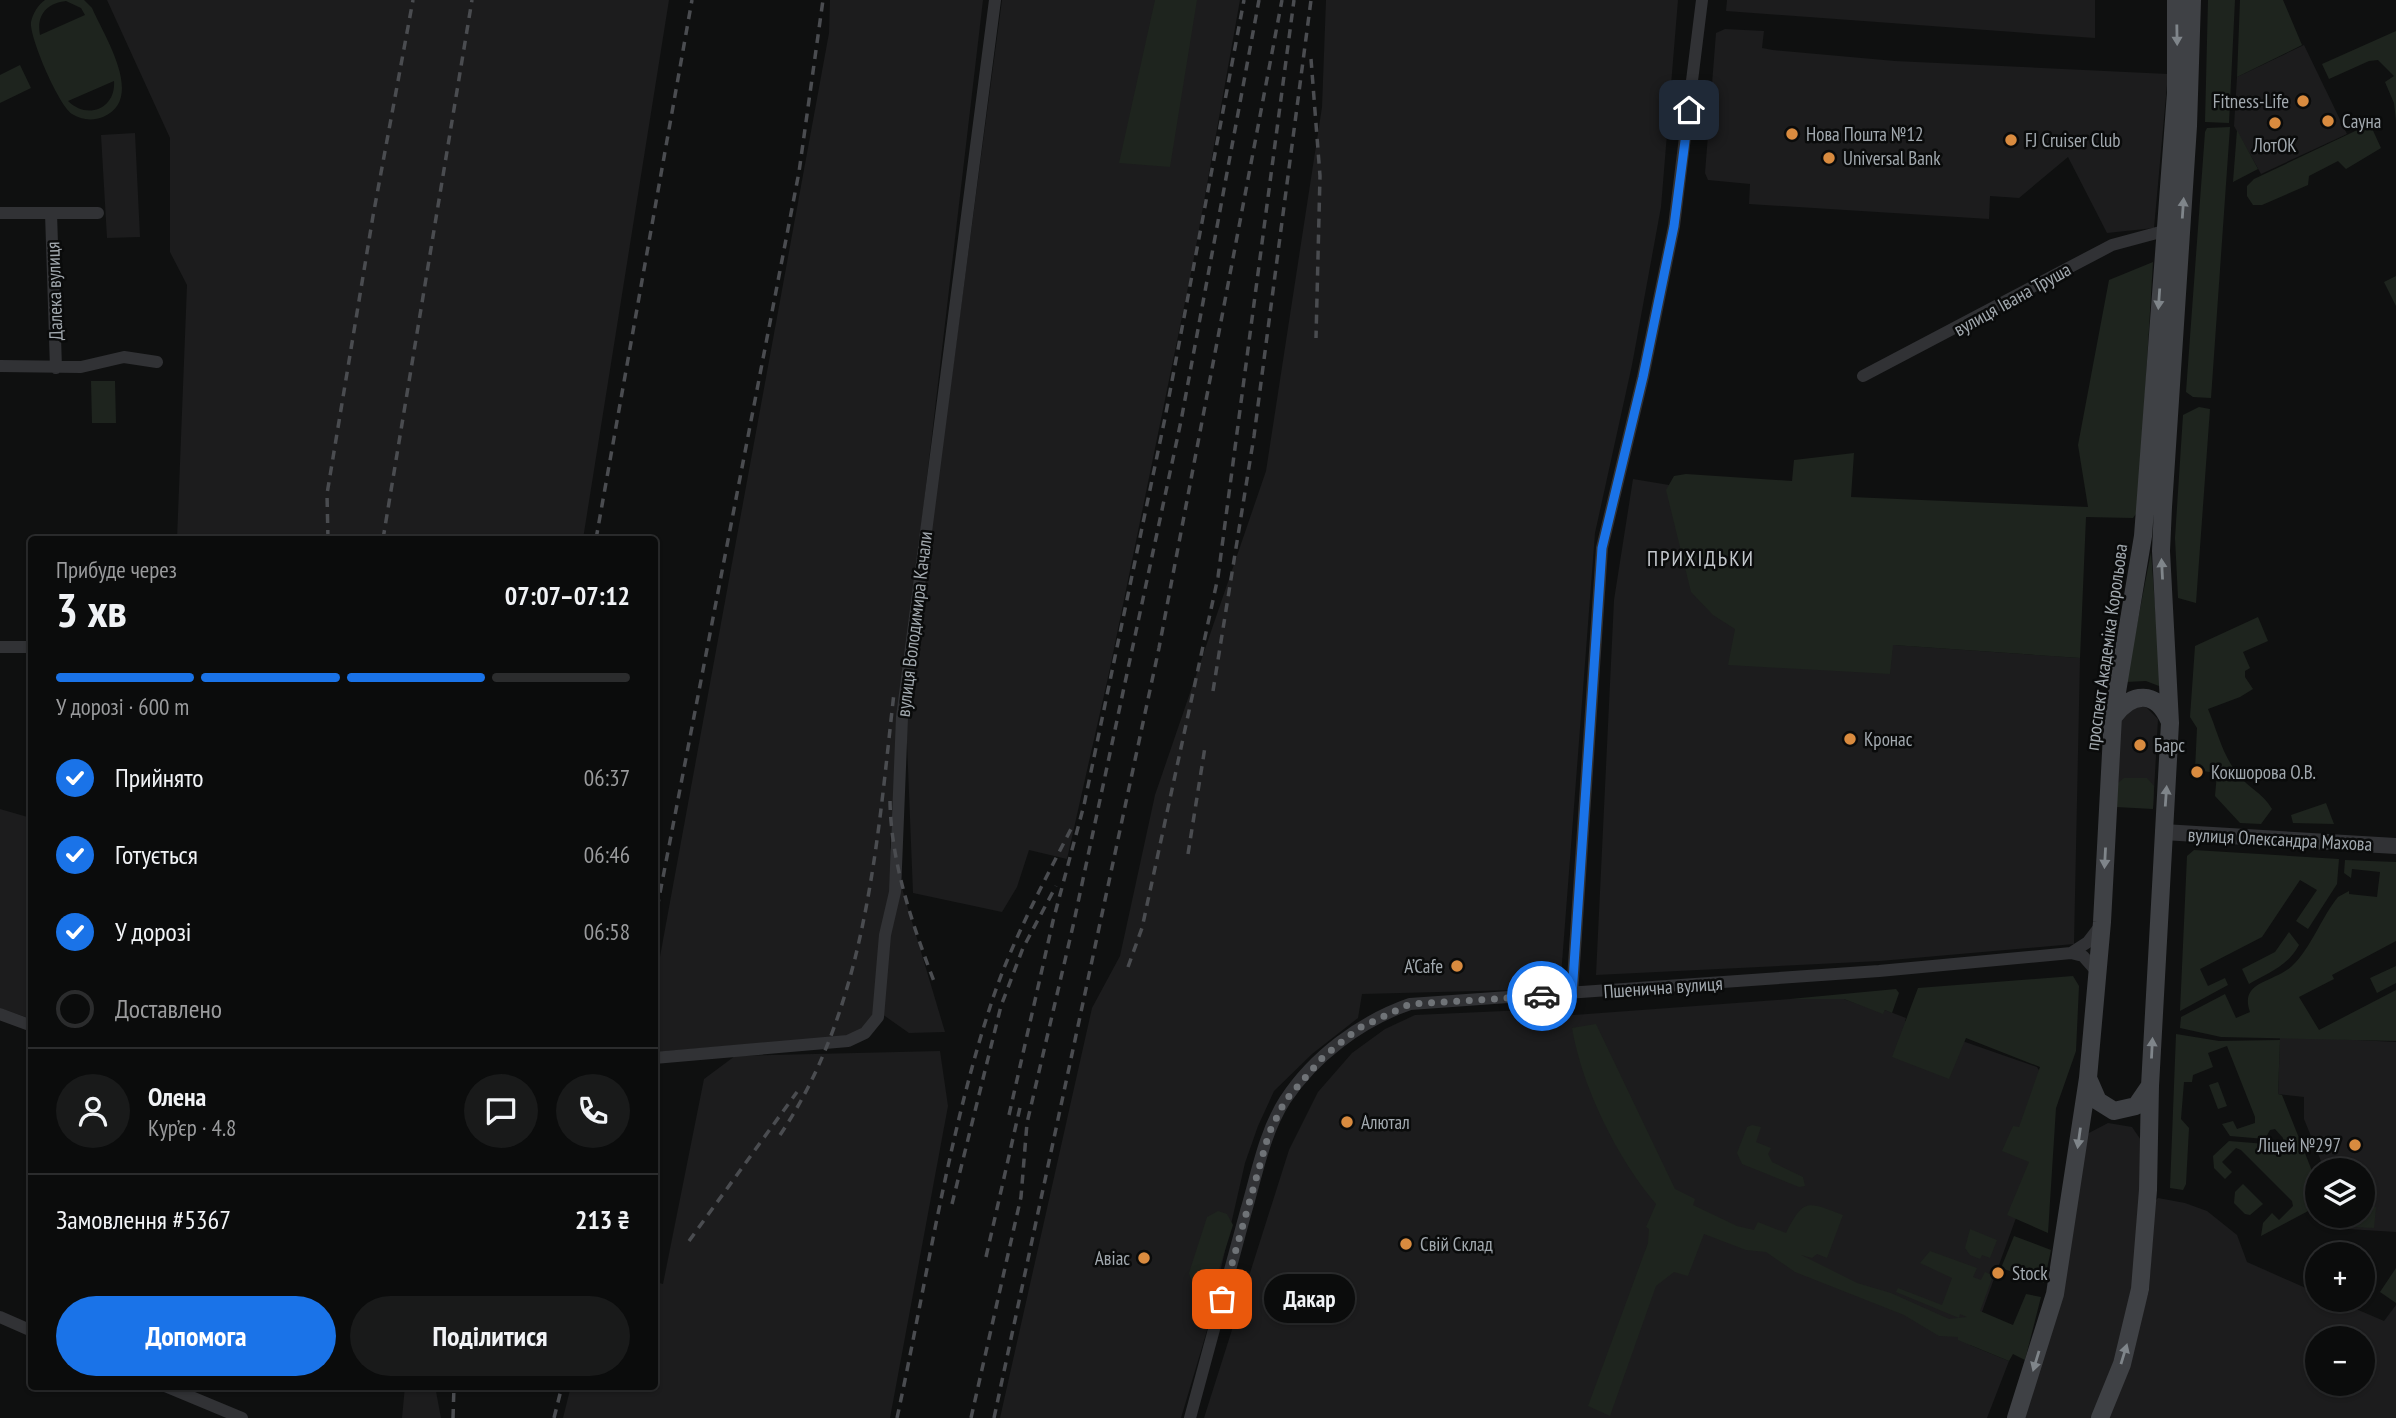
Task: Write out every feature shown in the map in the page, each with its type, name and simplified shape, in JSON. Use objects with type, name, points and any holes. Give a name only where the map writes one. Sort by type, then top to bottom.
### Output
[{"type":"main road","name":"проспект Академіка Корольова","points":[[2016,1418],[2055,1294],[2088,1078],[2102,922],[2113,716],[2143,536],[2176,82],[2176,0]]},
{"type":"main road","points":[[2100,1418],[2122,1364],[2140,1289],[2148,1190],[2150,1086],[2170,723],[2161,551],[2189,126],[2192,0]]},
{"type":"main road","points":[[2113,716],[2127,701],[2143,696],[2159,703],[2170,723]]},
{"type":"main road","points":[[2088,1078],[2098,1101],[2114,1111],[2136,1106],[2150,1086]]},
{"type":"street","name":"вулиця Володимира Качали","points":[[658,1058],[848,1041],[865,1033],[878,1017],[885,935],[895,891],[902,717],[995,0]]},
{"type":"street","points":[[1572,995],[1602,548],[1643,377],[1674,226],[1702,0]]},
{"type":"street","points":[[0,213],[98,213]]},
{"type":"street","name":"Далека вулиця","points":[[51,213],[56,368]]},
{"type":"street","name":"вулиця Івана Труша","points":[[1863,376],[1943,337],[2112,245],[2164,230]]},
{"type":"street","points":[[0,366],[80,367],[124,357],[157,362]]},
{"type":"street","points":[[0,646],[28,647]]},
{"type":"street","name":"вулиця Олександра Махова","points":[[2163,832],[2396,846]]},
{"type":"street","points":[[2071,953],[2088,942],[2102,922]]},
{"type":"street","points":[[2071,953],[2083,956],[2098,973]]},
{"type":"street","name":"Пшенична вулиця","points":[[1190,1418],[1269,1133],[1285,1101],[1299,1082],[1359,1028],[1410,1004],[1572,995],[2071,953]]},
{"type":"street","points":[[0,1014],[28,1024]]},
{"type":"street","points":[[0,1317],[28,1329]]},
{"type":"street","points":[[174,1390],[242,1418]]},
{"type":"shaded area","points":[[45,0],[84,0],[92,8],[112,50],[122,82],[121,96],[115,108],[103,117],[87,119],[72,114],[53,85],[35,42],[31,22],[38,7]],"holes":[[[66,1],[81,8],[85,15],[40,35],[39,28],[44,11],[53,4]],[[114,81],[110,99],[99,109],[83,110],[68,101]]]},
{"type":"shaded area","points":[[107,0],[669,0],[583,536],[177,536],[187,285],[170,252],[170,138]]},
{"type":"shaded area","points":[[830,0],[983,0],[899,716],[890,848],[945,1032],[909,1033],[882,1014],[850,1036],[658,1052],[658,968],[829,33]]},
{"type":"shaded area","points":[[1002,0],[1240,0],[1193,263],[1109,673],[1067,859],[1029,850],[1017,887],[1002,912],[913,893],[906,718]]},
{"type":"shaded area","points":[[1155,0],[1197,0],[1170,167],[1119,163]]},
{"type":"shaded area","points":[[1326,0],[1678,0],[1661,207],[1632,365],[1595,533],[1560,989],[1362,994],[1358,1018],[1312,1054],[1274,1091],[1258,1126],[1245,1163],[1206,1334],[1181,1418],[1000,1418],[1092,1008],[1120,956],[1155,795],[1266,471],[1322,107]]},
{"type":"shaded area","points":[[1727,0],[2095,0],[2095,38],[1726,11]]},
{"type":"shaded area","points":[[2208,0],[2235,0],[2229,123],[2205,122]]},
{"type":"shaded area","points":[[2240,0],[2283,0],[2302,45],[2237,77]]},
{"type":"shaded area","points":[[1725,29],[1764,31],[1762,48],[1773,50],[1895,61],[2168,74],[2154,228],[2107,233],[2068,157],[2019,198],[1990,196],[1989,219],[1749,204],[1750,184],[1708,180],[1705,173],[1716,33]]},
{"type":"shaded area","points":[[2396,31],[2396,121],[2394,103],[2385,82],[2394,76],[2378,60],[2369,61],[2329,79],[2322,64]]},
{"type":"shaded area","points":[[2304,45],[2347,134],[2261,174],[2234,126],[2237,77]]},
{"type":"shaded area","points":[[20,65],[31,88],[0,103],[0,75]]},
{"type":"shaded area","points":[[2370,124],[2381,148],[2346,169],[2338,161],[2309,176],[2308,185],[2262,205],[2253,205],[2247,196],[2247,186],[2254,179]]},
{"type":"shaded area","points":[[2230,127],[2211,398],[2193,397],[2186,392],[2205,132],[2207,128]]},
{"type":"shaded area","points":[[2237,130],[2258,169],[2233,182]]},
{"type":"shaded area","points":[[135,133],[140,237],[107,238],[101,135]]},
{"type":"shaded area","points":[[2153,262],[2138,511],[2133,518],[2086,517],[2080,658],[1893,645],[1890,674],[1728,665],[1735,629],[1713,615],[1691,592],[1666,490],[1674,476],[1686,474],[1792,481],[1794,460],[1854,453],[1851,497],[2088,507],[2078,445],[2109,280]]},
{"type":"shaded area","points":[[2396,276],[2396,306],[2384,282]]},
{"type":"shaded area","points":[[91,381],[115,381],[116,423],[92,423]]},
{"type":"shaded area","points":[[2199,407],[2210,409],[2196,603],[2178,598],[2175,538],[2183,415]]},
{"type":"shaded area","points":[[1633,479],[1753,499],[1740,634],[2080,658],[2074,944],[1880,961],[1596,975],[1614,600]]},
{"type":"shaded area","points":[[2151,552],[2159,686],[2146,681],[2126,682]]},
{"type":"shaded area","points":[[2258,617],[2268,641],[2243,652],[2250,668],[2245,671],[2245,677],[2253,689],[2208,709],[2233,767],[2272,809],[2261,824],[2240,823],[2215,796],[2217,773],[2195,770],[2197,728],[2190,717],[2195,646]]},
{"type":"shaded area","points":[[2145,706],[2158,719],[2153,809],[2118,783],[2120,720],[2128,708]]},
{"type":"shaded area","points":[[2124,778],[2147,778],[2154,786],[2153,809],[2116,807],[2118,783]]},
{"type":"shaded area","points":[[2326,803],[2334,824],[2293,823],[2291,815]]},
{"type":"shaded area","points":[[0,809],[28,817],[28,1018],[0,1008]]},
{"type":"shaded area","points":[[2194,850],[2339,859],[2337,884],[2308,929],[2296,921],[2317,890],[2300,880],[2262,937],[2200,969],[2208,986],[2225,978],[2228,985],[2180,1011],[2187,856]]},
{"type":"shaded area","points":[[2345,860],[2396,862],[2396,941],[2332,975],[2334,979],[2299,997],[2319,1030],[2396,990],[2396,1041],[2221,1037],[2180,1028],[2181,1017],[2225,994],[2236,1018],[2250,1012],[2249,994],[2253,988],[2284,972],[2299,959],[2338,897],[2349,891],[2349,894],[2377,897],[2380,872],[2352,869],[2351,878],[2344,873]]},
{"type":"shaded area","points":[[2289,932],[2299,945],[2294,952],[2277,968],[2249,984],[2242,969],[2275,952]]},
{"type":"shaded area","points":[[2396,966],[2396,983],[2377,993],[2370,978]]},
{"type":"shaded area","points":[[2073,976],[2079,986],[2076,1051],[2056,1108],[2048,1233],[2007,1215],[2029,1162],[2002,1151],[2013,1126],[2019,1127],[2040,1067],[1966,1038],[1949,1079],[1892,1057],[1918,988]]},
{"type":"shaded area","points":[[1896,989],[1899,993],[1892,1013],[1885,1010],[1883,1014],[1844,999],[1790,999]]},
{"type":"shaded area","points":[[1790,999],[1844,999],[1883,1013],[1885,1010],[1906,1018],[1905,1021],[2037,1067],[2058,1102],[1970,1345],[2009,1361],[1987,1418],[1204,1418],[1289,1150],[1318,1092],[1352,1053],[1385,1029],[1415,1015],[1547,1009],[1574,1015]]},
{"type":"shaded area","points":[[1596,1024],[1675,1189],[1695,1199],[1693,1205],[1737,1226],[1754,1230],[1758,1222],[1786,1233],[1798,1213],[1808,1206],[1822,1207],[1843,1215],[1827,1258],[1817,1254],[1812,1258],[1801,1255],[1857,1283],[1891,1293],[1949,1319],[1959,1318],[1896,1292],[1898,1288],[1942,1305],[1952,1278],[1920,1263],[1930,1251],[1977,1268],[1973,1277],[1981,1280],[1985,1272],[1993,1276],[1980,1311],[2013,1325],[2026,1294],[2041,1297],[2025,1360],[2013,1354],[2009,1361],[1958,1340],[1958,1337],[1939,1336],[1904,1315],[1795,1272],[1766,1252],[1746,1250],[1704,1234],[1688,1276],[1674,1272],[1656,1286],[1610,1416],[1588,1406],[1648,1243],[1649,1229],[1646,1227],[1656,1204],[1615,1144],[1584,1074],[1572,1028]]},
{"type":"shaded area","points":[[2176,1034],[2219,1041],[2280,1040],[2278,1094],[2282,1095],[2307,1158],[2305,1213],[2261,1236],[2263,1223],[2272,1213],[2279,1220],[2293,1206],[2292,1201],[2241,1150],[2236,1148],[2222,1162],[2232,1172],[2225,1179],[2214,1168],[2213,1156],[2229,1141],[2266,1144],[2275,1155],[2284,1146],[2283,1138],[2275,1129],[2270,1130],[2265,1139],[2230,1136],[2222,1124],[2233,1121],[2237,1129],[2255,1123],[2227,1046],[2208,1053],[2213,1067],[2193,1075],[2192,1082],[2184,1082],[2181,1119],[2189,1128],[2186,1184],[2183,1190],[2170,1188]]},
{"type":"shaded area","name":"Ліцей №297","points":[[2280,1036],[2396,1042],[2396,1232],[2332,1228],[2375,1228],[2375,1158],[2320,1158],[2304,1119],[2304,1097],[2278,1094]]},
{"type":"shaded area","points":[[940,1051],[948,1106],[890,1418],[563,1418],[570,1390],[658,1390],[658,1283],[663,1284],[704,1079],[735,1056]]},
{"type":"shaded area","points":[[2218,1082],[2227,1106],[2218,1109],[2209,1085]]},
{"type":"shaded area","points":[[2108,1123],[2132,1127],[2143,1143],[2134,1286],[2123,1338],[2095,1418],[2020,1418],[2087,1134]]},
{"type":"shaded area","points":[[1747,1127],[1761,1127],[1756,1142],[1771,1148],[1768,1154],[1772,1162],[1803,1177],[1805,1186],[1799,1187],[1742,1164],[1737,1153]]},
{"type":"shaded area","points":[[2243,1184],[2263,1204],[2250,1215],[2245,1214],[2234,1203],[2235,1192]]},
{"type":"shaded area","points":[[2158,1198],[2207,1211],[2237,1235],[2247,1262],[2305,1288],[2305,1312],[2363,1312],[2384,1321],[2396,1305],[2396,1418],[2108,1418],[2149,1291],[2155,1201]]},
{"type":"shaded area","points":[[1218,1211],[1227,1214],[1233,1225],[1215,1282],[1203,1288],[1193,1282],[1189,1273],[1207,1217]]},
{"type":"shaded area","points":[[1970,1229],[1997,1240],[1990,1258],[1982,1255],[1980,1259],[1970,1255],[1965,1248]]},
{"type":"shaded area","points":[[2014,1236],[2051,1250],[2044,1283],[2001,1268]]},
{"type":"shaded area","points":[[2396,1268],[2396,1303],[2380,1292]]},
{"type":"shaded area","points":[[405,1390],[436,1390],[441,1418],[402,1418]]},
{"type":"railway","points":[[328,536],[327,494],[373,216],[413,0]]},
{"type":"railway","points":[[383,536],[472,0]]},
{"type":"railway","points":[[597,536],[692,0]]},
{"type":"railway","points":[[658,903],[799,172],[823,0]]},
{"type":"railway","points":[[1009,1115],[1053,921],[1084,805],[1165,418],[1244,0]]},
{"type":"railway","points":[[971,1418],[1021,1197],[1027,1123],[1073,926],[1181,421],[1259,0]]},
{"type":"railway","points":[[994,1418],[1159,648],[1282,0]]},
{"type":"railway","points":[[1128,967],[1142,928],[1218,577],[1294,0]]},
{"type":"railway","points":[[1213,691],[1254,436],[1311,0]]},
{"type":"railway","points":[[1311,59],[1320,176],[1316,338]]},
{"type":"railway","points":[[780,1135],[809,1085],[832,1033],[850,978],[873,865],[894,693]]},
{"type":"railway","points":[[1188,854],[1205,747]]},
{"type":"railway","points":[[890,801],[899,871],[911,917],[935,984]]},
{"type":"railway","points":[[897,1418],[951,1151],[978,1046],[1011,952],[1072,827]]},
{"type":"railway","points":[[952,1204],[1001,1006],[1023,948],[1056,886]]},
{"type":"railway","points":[[689,1241],[797,1092]]},
{"type":"railway","points":[[986,1257],[1021,1103]]},
{"type":"railway","points":[[453,1418],[454,1390]]},
{"type":"railway","points":[[554,1418],[561,1390]]},
{"type":"way so far","points":[[1222,1299],[1269,1133],[1285,1101],[1323,1057],[1359,1028],[1410,1004],[1542,996]]},
{"type":"place","name":"Fitness-Life","points":[[2303,101]]},
{"type":"place","name":"Сауна","points":[[2328,121]]},
{"type":"place","name":"ЛотОК","points":[[2275,123]]},
{"type":"place","name":"Нова Пошта №12","points":[[1792,134]]},
{"type":"place","name":"FJ Cruiser Club","points":[[2011,140]]},
{"type":"place","name":"Universal Bank","points":[[1829,158]]},
{"type":"place","name":"Кронас","points":[[1850,739]]},
{"type":"place","name":"Барс","points":[[2140,745]]},
{"type":"place","name":"Кокшорова О.В.","points":[[2197,772]]},
{"type":"place","name":"A’Cafe","points":[[1457,966]]},
{"type":"place","name":"Алютал","points":[[1347,1122]]},
{"type":"place","name":"Ліцей №297","points":[[2355,1145]]},
{"type":"place","name":"Свій Склад","points":[[1406,1244]]},
{"type":"place","name":"Авіас","points":[[1144,1258]]},
{"type":"place","name":"Stock","points":[[1998,1273]]},
{"type":"place","name":"Дакар","points":[[1222,1299]]},
{"type":"district","name":"ПРИХІДЬКИ","points":[[1701,559]]},
{"type":"route","points":[[1542,996],[1572,995],[1602,548],[1643,377],[1674,226],[1689,110]]}]
